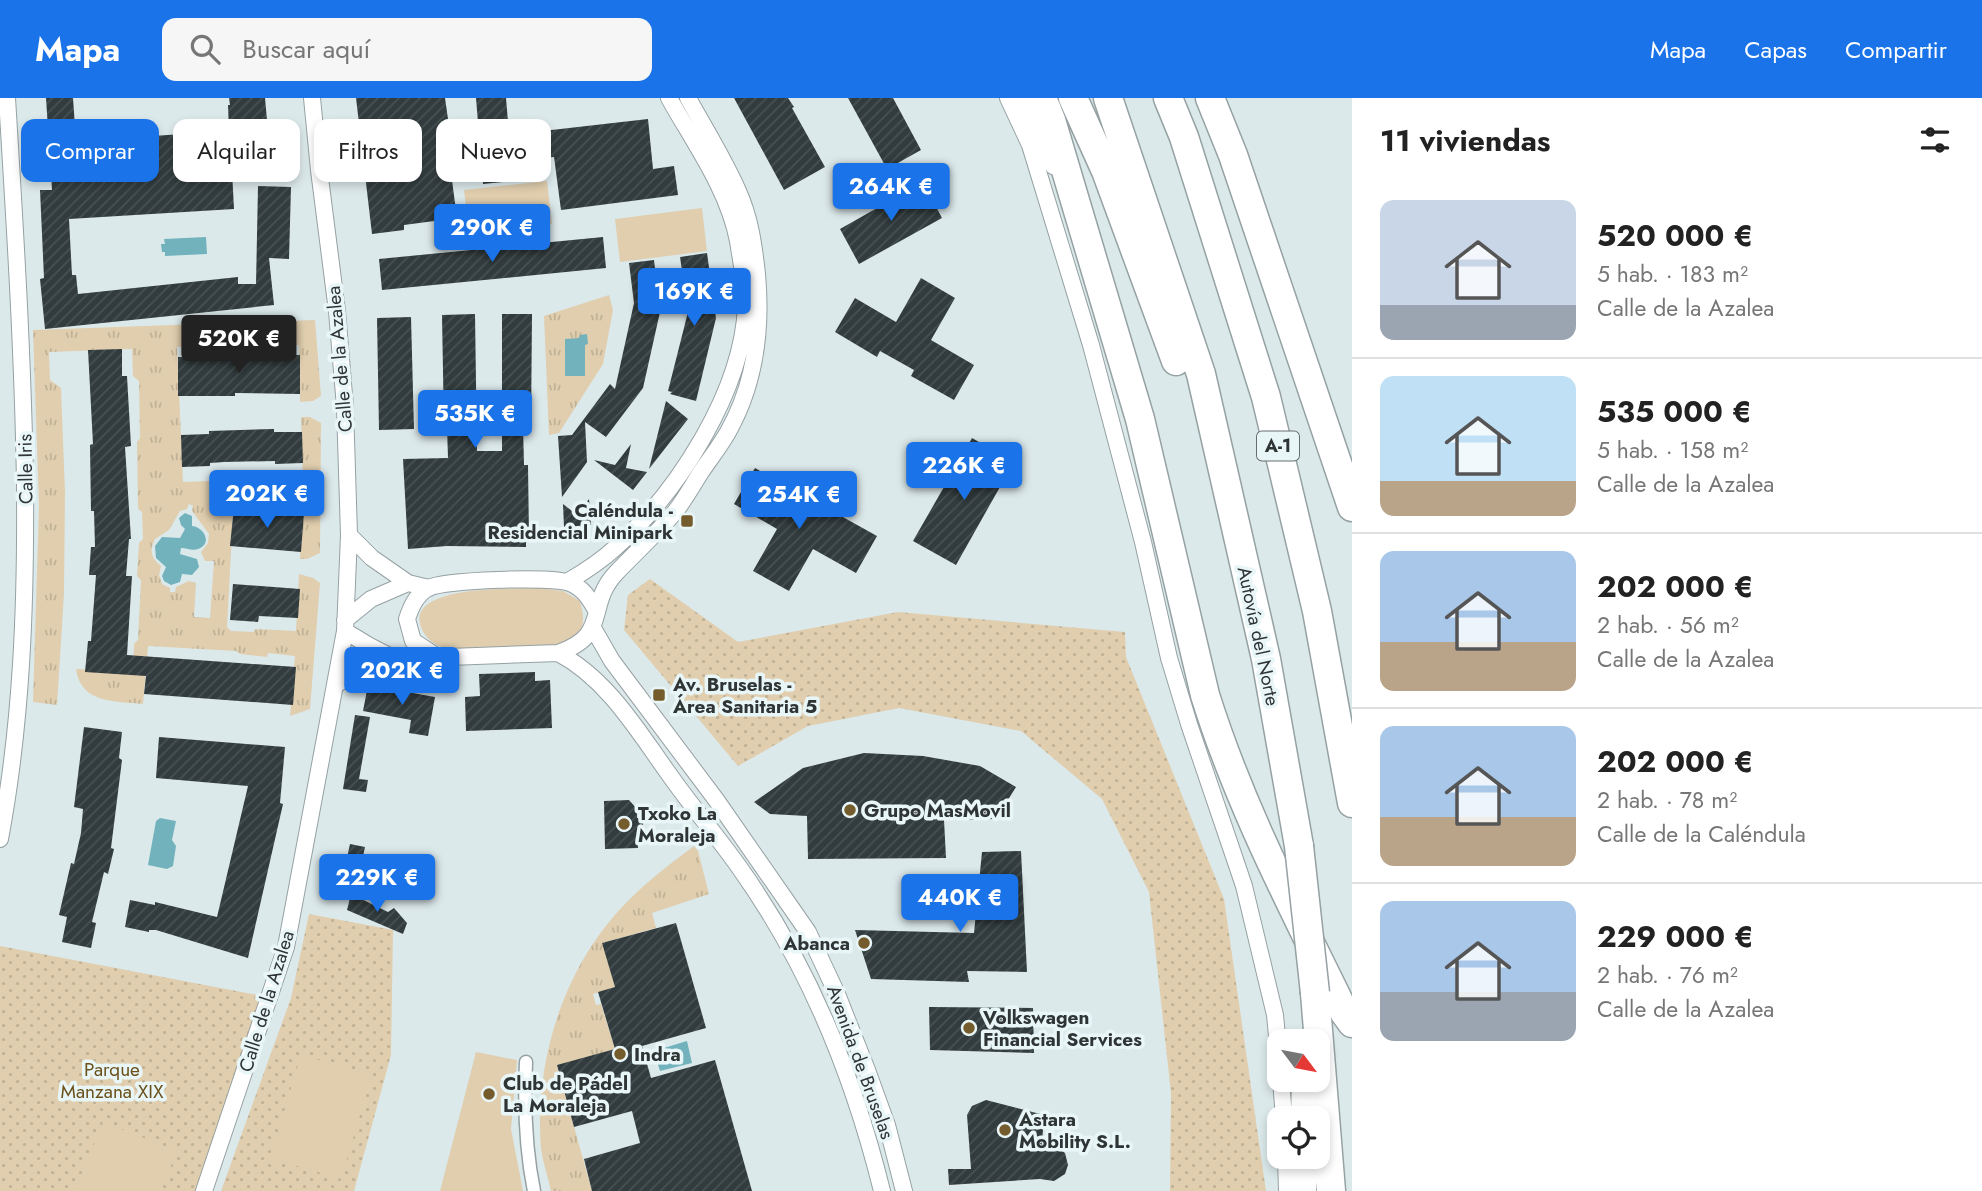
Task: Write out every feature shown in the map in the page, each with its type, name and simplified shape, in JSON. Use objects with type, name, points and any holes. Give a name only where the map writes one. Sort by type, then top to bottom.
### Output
[{"type":"highway","points":[[1042,98],[1051,120],[1140,419],[1215,728],[1255,830],[1344,1012],[1352,1023]]},
{"type":"highway","points":[[1073,98],[1111,183],[1200,430],[1229,501]]},
{"type":"highway","name":"Autovía del Norte","points":[[1108,98],[1201,374],[1266,659],[1299,846],[1315,993],[1331,1191]]},
{"type":"highway","name":"A-1","points":[[1168,98],[1184,137],[1266,397],[1317,611],[1352,803]]},
{"type":"highway","points":[[1210,98],[1233,155],[1352,507]]},
{"type":"highway","points":[[1310,1029],[1315,993]]},
{"type":"highway","points":[[1302,1191],[1303,1169]]},
{"type":"street","name":"Calle Iris","points":[[0,839],[11,777],[26,584],[21,331],[5,151],[7,98]]},
{"type":"street","name":"Calle de la Azalea","points":[[204,1191],[286,947],[337,684],[345,626],[349,536],[345,407],[337,311],[312,98]]},
{"type":"street","points":[[567,582],[615,549],[677,479],[710,423],[736,362],[742,334],[746,303],[737,240],[725,199],[669,98]]},
{"type":"street","points":[[337,684],[366,666],[395,659],[558,653],[579,644],[593,628],[596,610],[612,577],[675,511],[728,432],[743,401],[754,360],[760,303],[753,239],[738,192],[688,98]]},
{"type":"street","points":[[1008,98],[1030,145],[1091,345],[1143,542],[1169,658],[1188,724],[1244,886],[1276,1029]]},
{"type":"street","points":[[1023,98],[1085,240]]},
{"type":"street","points":[[1220,98],[1233,155]]},
{"type":"street","points":[[349,536],[372,558],[408,583],[429,588]]},
{"type":"street","points":[[439,658],[413,641],[407,619],[418,596],[429,588],[449,583],[548,580],[567,582],[579,587],[596,610]]},
{"type":"street","points":[[395,659],[368,645],[345,626],[371,599],[408,583]]},
{"type":"street","name":"Avenida de Bruselas","points":[[593,628],[620,673],[717,801],[808,932],[837,994],[867,1070],[887,1125],[904,1191]]},
{"type":"street","name":"Avenida de Bruselas","points":[[558,653],[593,676],[629,719],[738,866],[788,945],[820,1005],[840,1052],[867,1131],[882,1191]]},
{"type":"street","points":[[526,1062],[525,1142],[534,1191]]},
{"type":"street","points":[[1286,1169],[1287,1191]]},
{"type":"green space","points":[[547,182],[552,224],[469,234],[464,190]]},
{"type":"green space","points":[[702,208],[707,251],[620,262],[615,219]]},
{"type":"green space","points":[[609,295],[613,310],[603,364],[559,433],[549,435],[544,316]]},
{"type":"green space","points":[[315,320],[321,396],[313,401],[300,402],[299,345],[271,346],[268,342],[243,342],[238,347],[177,347],[183,482],[209,481],[210,478],[275,476],[279,479],[303,479],[301,417],[310,417],[321,423],[320,553],[300,559],[302,502],[275,501],[272,497],[234,496],[227,627],[231,631],[296,631],[299,574],[320,583],[310,709],[290,716],[295,656],[268,653],[267,657],[240,654],[236,651],[148,646],[143,704],[111,701],[92,695],[79,680],[76,669],[133,671],[134,644],[138,640],[141,580],[137,576],[139,543],[143,539],[142,512],[138,509],[139,381],[133,376],[132,349],[49,352],[50,380],[61,388],[65,492],[64,593],[57,705],[33,702],[39,505],[33,330]],"holes":[[[189,504],[193,506],[192,511],[209,534],[208,543],[201,552],[205,561],[214,561],[210,618],[194,617],[196,583],[189,581],[176,587],[175,592],[170,592],[170,588],[162,584],[159,575],[161,566],[152,554],[155,539],[169,530],[180,511],[187,509]]]},
{"type":"green space","points":[[650,579],[738,642],[898,612],[1125,632],[1126,657],[1224,899],[1266,1191],[1170,1191],[1171,1093],[1149,892],[1102,799],[1021,731],[899,708],[808,726],[738,766],[624,630],[628,595]]},
{"type":"green space","points":[[539,588],[563,591],[580,601],[583,619],[580,632],[569,640],[551,646],[457,650],[435,644],[421,627],[421,613],[430,603],[446,596],[488,589]]},
{"type":"green space","points":[[694,846],[698,851],[709,894],[652,913],[656,928],[603,943],[615,987],[593,994],[596,1005],[601,1004],[615,1049],[557,1066],[592,1191],[551,1191],[541,1149],[542,1083],[557,1018],[569,987],[603,929],[625,904]]},
{"type":"green space","points":[[309,914],[393,930],[391,1055],[354,1191],[221,1191],[291,998]]},
{"type":"green space","name":"Parque Manzana XIX","points":[[0,946],[263,996],[198,1191],[0,1191]]},
{"type":"green space","name":"Club de Pádel La Moraleja","points":[[476,1052],[517,1060],[511,1129],[523,1191],[440,1191]]},
{"type":"green space","points":[[301,1055],[372,1075],[341,1179],[270,1158]]},
{"type":"green space","points":[[103,1122],[177,1151],[161,1191],[75,1191]]},
{"type":"water","points":[[206,237],[207,254],[165,256],[165,252],[162,252],[161,244],[165,244],[164,239]]},
{"type":"water","points":[[587,334],[585,376],[565,376],[565,339],[579,338],[580,335]]},
{"type":"water","points":[[185,513],[192,516],[192,526],[203,532],[206,540],[203,547],[198,549],[181,548],[180,554],[197,559],[199,567],[192,575],[182,574],[180,582],[171,585],[164,581],[162,576],[166,567],[156,558],[155,546],[162,537],[180,538],[185,529],[179,518]]},
{"type":"water","points":[[160,818],[176,821],[172,840],[176,846],[173,866],[167,869],[148,865],[156,821]]},
{"type":"water","points":[[687,1041],[692,1063],[660,1071],[654,1051]]},
{"type":"building","points":[[46,98],[73,98],[74,119],[47,119]]},
{"type":"building","points":[[229,98],[265,98],[267,119],[229,119]]},
{"type":"building","points":[[356,98],[445,98],[448,119],[436,119],[436,182],[452,182],[457,218],[404,225],[404,230],[372,234],[366,182],[422,182],[422,119],[358,119]]},
{"type":"building","points":[[476,98],[506,98],[508,119],[478,119]]},
{"type":"building","points":[[734,98],[788,98],[825,167],[784,190]]},
{"type":"building","points":[[848,98],[893,98],[921,150],[887,169]]},
{"type":"building","points":[[648,119],[653,169],[674,166],[678,195],[561,210],[554,157],[551,157],[551,130]]},
{"type":"building","points":[[173,135],[173,182],[233,182],[234,209],[69,219],[72,275],[76,275],[78,294],[238,277],[238,284],[256,284],[258,186],[291,187],[289,259],[269,258],[274,305],[45,329],[40,279],[44,278],[40,190],[52,190],[51,182],[159,182],[159,136]]},
{"type":"building","points":[[923,182],[942,218],[859,264],[840,229]]},
{"type":"building","points":[[603,237],[606,268],[382,290],[379,259]]},
{"type":"building","points":[[707,253],[716,318],[696,401],[670,394],[672,392],[668,391],[688,312],[680,257]]},
{"type":"building","points":[[654,260],[660,312],[643,388],[606,437],[585,422],[587,462],[562,497],[558,436],[572,435],[610,384],[615,389],[634,303],[629,263]]},
{"type":"building","points":[[921,278],[955,298],[931,340],[974,365],[954,400],[911,376],[914,370],[880,351],[877,357],[835,332],[855,298],[896,322]]},
{"type":"building","points":[[475,314],[477,451],[502,451],[502,314],[532,314],[531,426],[523,426],[524,465],[528,465],[529,537],[526,536],[526,547],[447,546],[408,549],[403,459],[448,458],[447,427],[444,428],[442,315]]},
{"type":"building","points":[[411,317],[414,429],[379,430],[377,318]]},
{"type":"building","points":[[122,349],[122,376],[127,376],[131,446],[125,447],[131,539],[126,576],[132,576],[127,655],[296,667],[293,705],[144,694],[146,676],[85,672],[88,641],[91,641],[96,575],[89,575],[91,547],[95,547],[94,511],[91,511],[90,445],[93,444],[88,350]]},
{"type":"building","points":[[244,354],[300,355],[300,394],[178,396],[178,357],[244,357]]},
{"type":"building","points":[[666,401],[688,419],[649,469]]},
{"type":"building","points":[[274,429],[274,432],[302,432],[303,463],[224,462],[210,463],[210,466],[182,467],[181,435],[209,434],[209,431]]},
{"type":"building","points":[[972,438],[1014,462],[956,565],[913,541]]},
{"type":"building","points":[[631,444],[626,468],[647,472],[633,490],[594,460],[615,465]]},
{"type":"building","points":[[755,468],[798,493],[795,498],[828,517],[832,511],[877,536],[856,573],[813,549],[789,591],[753,571],[777,529],[734,504]]},
{"type":"building","points":[[589,499],[591,525],[564,527],[563,504],[577,515]]},
{"type":"building","points":[[234,507],[304,513],[301,552],[230,546]]},
{"type":"building","points":[[233,584],[300,589],[298,618],[259,616],[258,622],[230,620]]},
{"type":"building","points":[[535,672],[535,681],[550,680],[552,728],[466,731],[465,697],[480,696],[479,674]]},
{"type":"building","points":[[368,685],[435,697],[428,736],[409,733],[411,720],[363,711]]},
{"type":"building","points":[[355,715],[370,717],[359,779],[368,780],[366,792],[343,789]]},
{"type":"building","points":[[84,727],[122,732],[119,758],[122,760],[111,848],[114,849],[108,874],[104,872],[92,922],[96,923],[91,948],[62,942],[67,917],[59,915],[81,833],[83,809],[74,807]]},
{"type":"building","points":[[159,737],[285,747],[280,803],[283,804],[248,958],[156,930],[149,932],[125,927],[130,900],[155,905],[155,902],[217,917],[248,786],[156,778]]},
{"type":"building","points":[[864,753],[923,756],[980,766],[1016,787],[996,819],[944,820],[946,858],[808,859],[807,816],[770,814],[754,802],[803,768]]},
{"type":"building","name":"Txoko La Moraleja","points":[[629,800],[637,809],[637,818],[643,818],[643,830],[638,831],[638,848],[605,849],[604,801]]},
{"type":"building","points":[[350,844],[365,847],[356,888],[341,885]]},
{"type":"building","points":[[1021,851],[1027,972],[967,971],[969,982],[871,979],[855,930],[974,933],[982,852]]},
{"type":"building","points":[[351,894],[388,912],[394,908],[407,923],[403,934],[347,910]]},
{"type":"building","name":"Indra","points":[[676,923],[706,1028],[642,1046],[651,1078],[715,1060],[752,1191],[592,1191],[584,1159],[640,1143],[632,1111],[574,1127],[557,1065],[615,1049],[598,992],[615,987],[602,943]]},
{"type":"building","points":[[929,1007],[1033,1008],[1034,1053],[930,1050]]},
{"type":"building","name":"Astara Mobility S.L.","points":[[986,1100],[1044,1115],[1042,1144],[1055,1146],[1065,1153],[1068,1165],[1065,1174],[1054,1181],[1040,1179],[949,1185],[948,1169],[971,1169],[967,1115],[972,1106]]},
{"type":"place","name":"Caléndula - Residencial Minipark","points":[[687,521]]},
{"type":"place","name":"Av. Bruselas - Área Sanitaria 5","points":[[659,695]]},
{"type":"place","name":"Grupo MasMovil","points":[[850,810]]},
{"type":"place","name":"Txoko La Moraleja","points":[[624,824]]},
{"type":"place","name":"Abanca","points":[[864,943]]},
{"type":"place","name":"Volkswagen Financial Services","points":[[969,1028]]},
{"type":"place","name":"Indra","points":[[620,1054]]},
{"type":"place","name":"Club de Pádel La Moraleja","points":[[489,1094]]},
{"type":"place","name":"Astara Mobility S.L.","points":[[1005,1130]]}]
